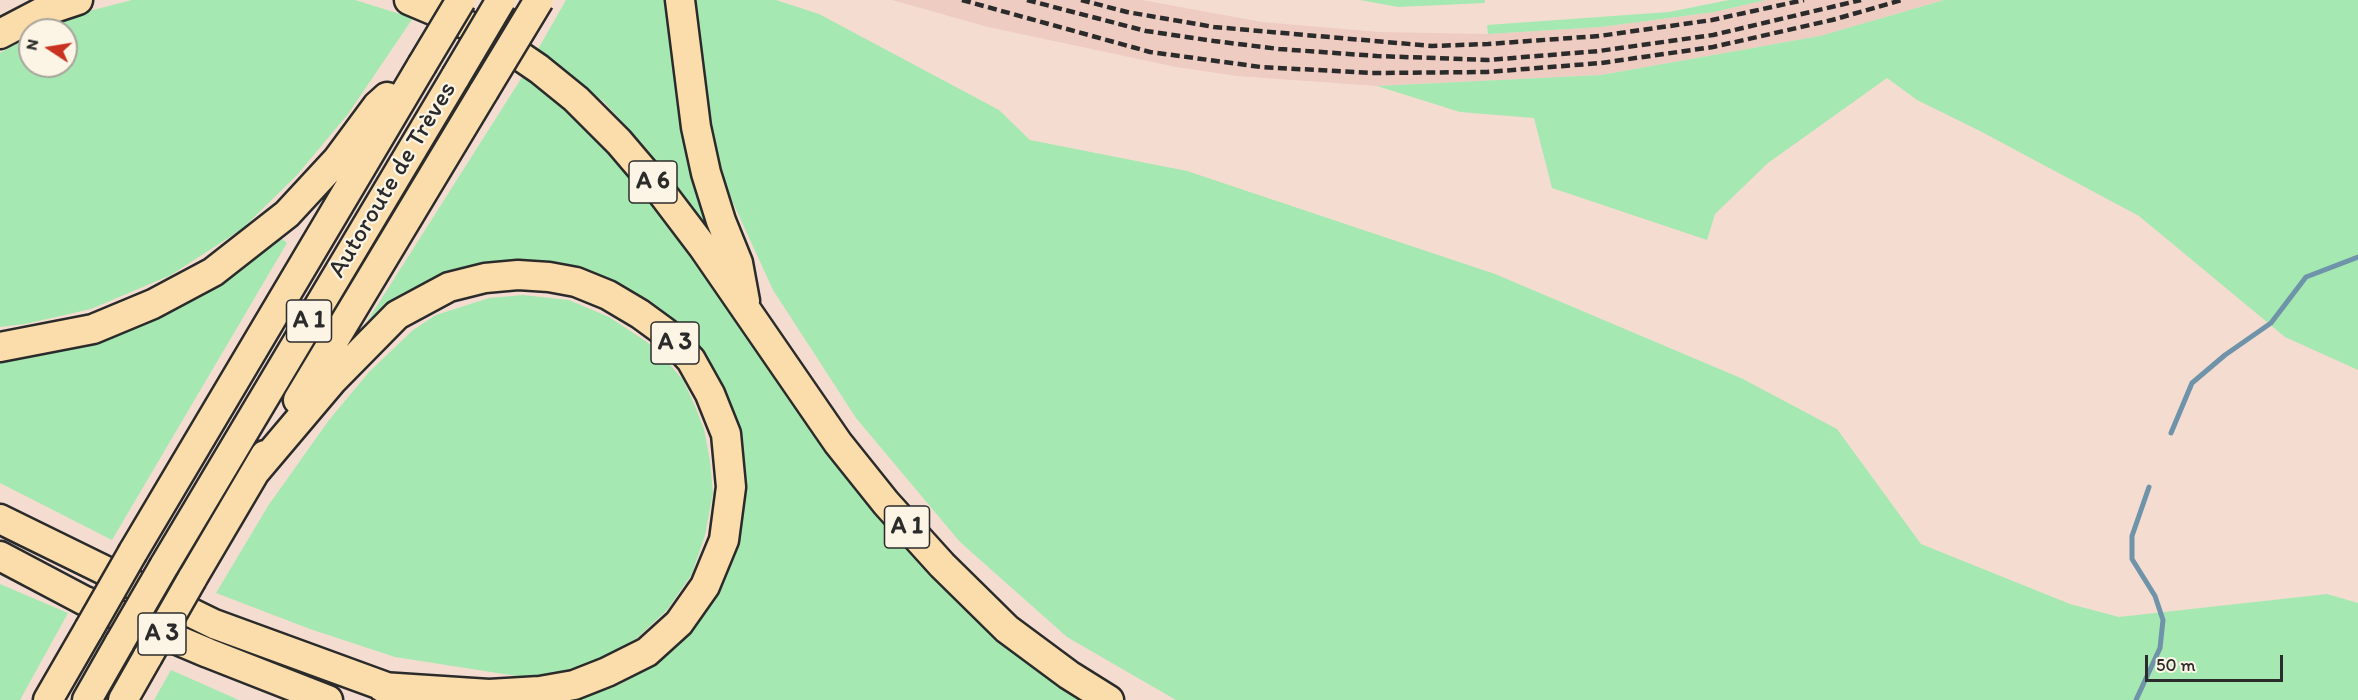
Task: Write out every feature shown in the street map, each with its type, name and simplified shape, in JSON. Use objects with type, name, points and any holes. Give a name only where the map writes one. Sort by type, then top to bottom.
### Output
[{"type":"highway","points":[[0,13],[30,0]]},
{"type":"highway","points":[[0,34],[42,12],[78,0]]},
{"type":"highway","name":"A 6","points":[[409,0],[498,41],[539,69],[576,99],[619,142],[659,189],[703,247],[747,312]]},
{"type":"highway","name":"Autoroute de Trèves","points":[[48,700],[133,552],[461,0]]},
{"type":"highway","name":"Autoroute de Trèves","points":[[87,700],[501,0]]},
{"type":"highway","name":"A 1","points":[[123,700],[255,471],[538,0]]},
{"type":"highway","name":"A 1","points":[[680,0],[696,127],[706,173],[721,221],[738,263],[747,312],[838,443],[886,503],[942,565],[1007,629],[1069,675],[1109,700]]},
{"type":"highway","points":[[0,347],[93,329],[153,304],[213,272],[287,214],[337,160],[377,106],[422,65]]},
{"type":"highway","name":"A 3","points":[[255,471],[332,381],[397,315],[449,287],[484,278],[518,275],[549,277],[576,282],[609,295],[666,333],[691,360],[710,394],[726,434],[731,487],[724,540],[705,586],[679,623],[647,652],[574,686],[489,694],[382,687]]},
{"type":"highway","name":"A 3","points":[[0,519],[214,624],[382,687],[425,700]]},
{"type":"highway","name":"A 3","points":[[0,556],[84,601],[328,700]]},
{"type":"shaded area","points":[[892,0],[1142,0],[1262,22],[1379,32],[1488,34],[1601,27],[1714,12],[1766,0],[1944,0],[1820,36],[1601,75],[1377,86],[1237,76],[1176,67],[988,27]]},
{"type":"green space","points":[[132,0],[355,0],[413,18],[348,114],[297,175],[242,229],[171,275],[91,309],[25,324],[0,327],[0,53],[18,43],[18,78],[78,78],[78,18],[72,18],[85,12]]},
{"type":"green space","points":[[566,0],[669,0],[674,78],[708,219],[703,222],[648,150],[604,102],[537,51]]},
{"type":"green space","points":[[694,0],[776,0],[819,14],[999,110],[1030,140],[1187,171],[1495,274],[1743,379],[1837,429],[1921,544],[2070,604],[2119,617],[2327,594],[2358,603],[2358,700],[1176,700],[1067,637],[960,542],[856,418],[773,290],[729,194],[715,146],[694,29]]},
{"type":"green space","points":[[1360,0],[1485,0],[1485,3],[1398,7]]},
{"type":"green space","points":[[1729,0],[1766,0],[1714,12],[1601,27],[1488,34],[1487,25],[1669,12]]},
{"type":"green space","points":[[1944,0],[2358,0],[2358,370],[2285,337],[2139,216],[1917,100],[1887,78],[1768,163],[1715,214],[1707,240],[1552,188],[1534,118],[1460,112],[1377,86],[1601,75],[1820,36]]},
{"type":"green space","points":[[524,74],[576,116],[626,169],[684,243],[826,449],[1086,700],[577,700],[619,685],[660,661],[693,627],[737,545],[746,489],[740,433],[724,390],[701,348],[676,322],[649,300],[614,281],[579,269],[550,263],[373,321],[368,320]]},
{"type":"green space","points":[[277,235],[287,243],[112,540],[0,483],[0,355]]},
{"type":"green space","points":[[523,295],[569,300],[609,317],[647,342],[666,360],[683,380],[695,406],[704,429],[713,493],[705,535],[692,574],[667,610],[637,638],[592,663],[560,672],[523,677],[395,657],[310,629],[216,593],[268,506],[329,420],[369,372],[413,330],[436,315],[489,298]]},
{"type":"green space","points":[[0,584],[68,613],[20,700],[0,700]]},
{"type":"green space","points":[[171,670],[239,700],[154,700]]},
{"type":"waterway","points":[[2171,433],[2192,383],[2225,355],[2271,323],[2306,277],[2358,257]]},
{"type":"waterway","points":[[2136,700],[2160,648],[2163,620],[2155,596],[2132,559],[2132,536],[2149,487]]},
{"type":"railway","points":[[962,0],[1150,52],[1261,67],[1372,73],[1487,72],[1601,63],[1713,47],[1832,20],[1902,0]]},
{"type":"railway","points":[[1027,0],[1146,31],[1214,41],[1279,49],[1377,56],[1488,60],[1599,51],[1713,35],[1861,0]]},
{"type":"railway","points":[[1081,0],[1127,12],[1214,27],[1432,46],[1599,36],[1712,20],[1804,0]]}]
